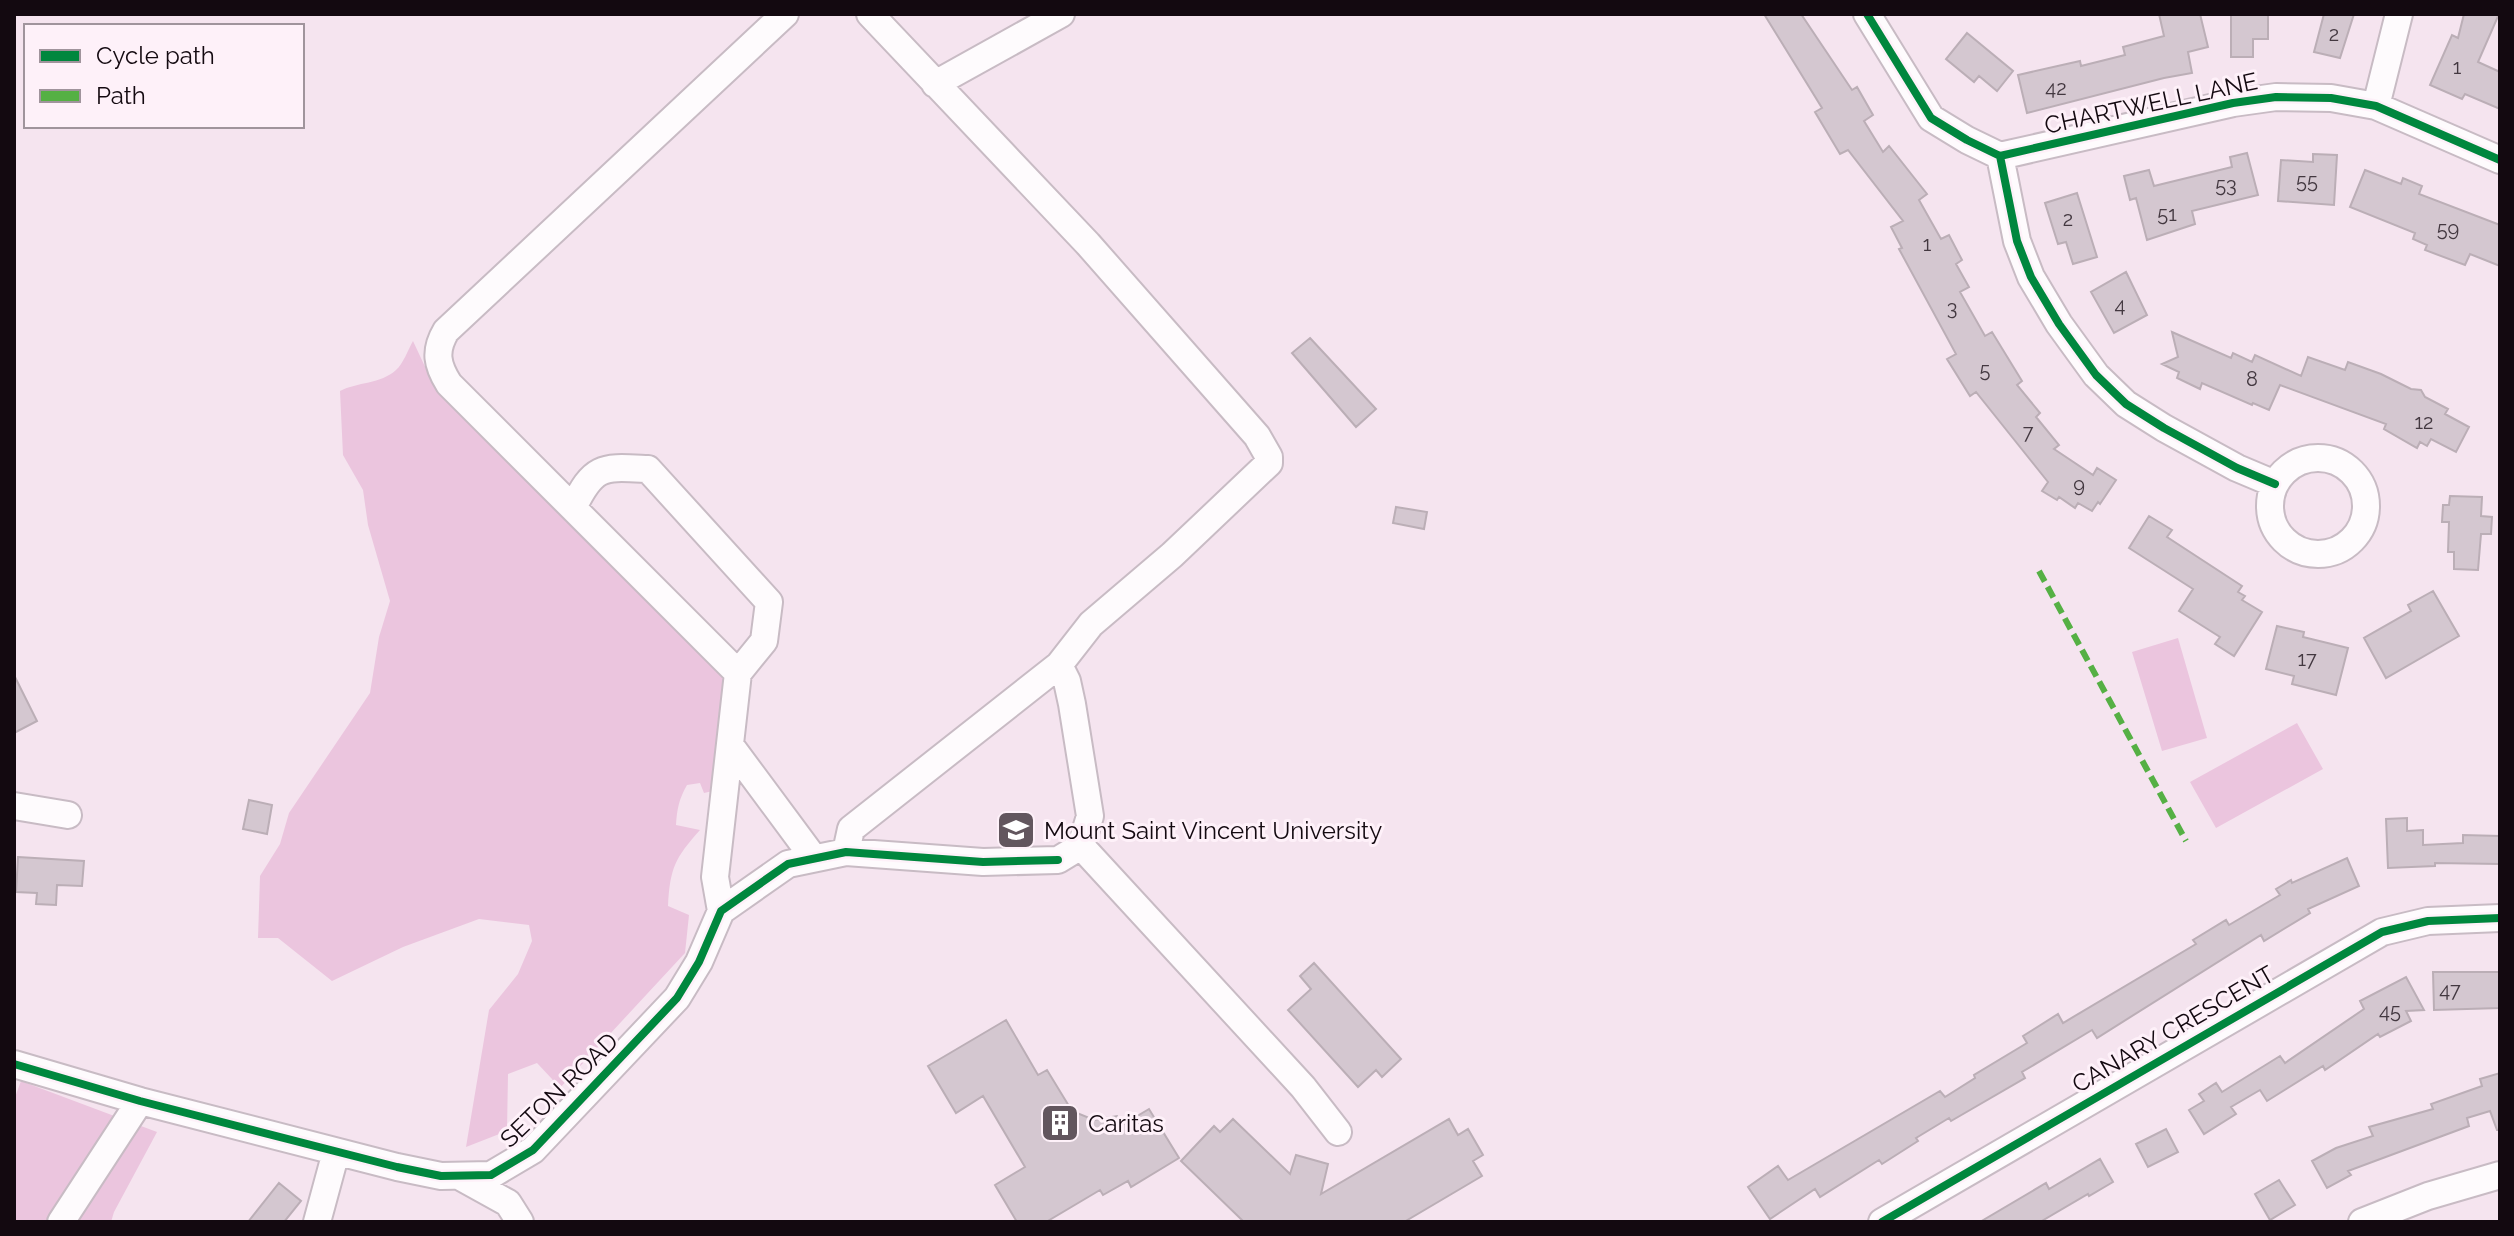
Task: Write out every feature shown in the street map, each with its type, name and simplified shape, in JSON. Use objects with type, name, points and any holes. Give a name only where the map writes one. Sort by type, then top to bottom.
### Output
[{"type":"street","points":[[738,673],[449,384],[437,360],[438,344],[446,331],[785,14]]},
{"type":"street","points":[[846,852],[851,829],[862,818],[1059,665],[1091,624],[1265,470],[1269,457],[1257,436],[1088,244],[870,14]]},
{"type":"street","points":[[935,84],[1061,14]]},
{"type":"street","points":[[1867,14],[1931,118],[2000,156],[2017,241],[2031,277],[2059,324],[2096,375],[2126,404],[2164,428],[2237,468],[2275,484]]},
{"type":"street","points":[[2376,106],[2399,14]]},
{"type":"street","name":"CHARTWELL LANE","points":[[2000,156],[2233,103],[2276,97],[2331,98],[2376,106],[2500,160]]},
{"type":"street","points":[[573,508],[585,482],[609,467],[648,469],[769,602],[764,641],[738,673],[715,877],[721,911],[788,864],[813,857],[846,852],[983,862],[1058,860],[1081,846],[1090,816],[1072,704],[1067,681],[1059,665]]},
{"type":"street","points":[[730,745],[813,857]]},
{"type":"street","points":[[14,806],[68,815]]},
{"type":"street","points":[[1081,846],[1303,1087],[1338,1132]]},
{"type":"street","name":"SETON ROAD","points":[[14,1064],[140,1101],[397,1167],[461,1177],[491,1175],[533,1150],[677,998],[699,962],[721,911]]},
{"type":"street","name":"CANARY CRESCENT","points":[[1882,1222],[2382,932],[2428,921],[2500,918]]},
{"type":"street","points":[[61,1222],[140,1101]]},
{"type":"street","points":[[317,1222],[336,1152]]},
{"type":"street","points":[[514,1212],[510,1182],[517,1162]]},
{"type":"street","points":[[2362,1222],[2428,1196],[2500,1175]]},
{"type":"street","points":[[461,1177],[514,1212]]},
{"type":"shaded area","points":[[413,341],[427,371],[725,674],[717,790],[704,793],[700,783],[687,785],[677,814],[676,825],[700,830],[675,864],[669,893],[668,906],[689,915],[685,953],[558,1090],[537,1063],[508,1074],[507,1131],[466,1147],[489,1010],[518,974],[532,941],[529,925],[479,919],[403,947],[332,981],[278,938],[258,938],[260,876],[280,844],[289,813],[370,693],[379,637],[390,601],[368,525],[363,490],[343,455],[340,391],[390,375],[401,364]]},
{"type":"shaded area","points":[[2178,638],[2207,738],[2162,751],[2132,652]]},
{"type":"shaded area","points":[[2297,723],[2323,769],[2216,828],[2190,782]]},
{"type":"shaded area","points":[[21,1081],[157,1132],[111,1222],[14,1222],[14,1100]]},
{"type":"building","points":[[1764,14],[1801,14],[1852,90],[1857,87],[1873,115],[1864,121],[1883,152],[1889,146],[1927,194],[1919,200],[1941,239],[1949,235],[1962,260],[1956,264],[1969,287],[1960,292],[1985,336],[1992,332],[2022,381],[2017,385],[2040,413],[2036,417],[2059,445],[2054,449],[2093,475],[2097,468],[2116,480],[2092,511],[2078,503],[2075,508],[2059,497],[2057,500],[2042,491],[2048,482],[1976,392],[1970,396],[1947,359],[1956,354],[1899,249],[1902,248],[1891,227],[1903,221],[1848,150],[1840,154],[1815,112],[1822,108]]},
{"type":"building","points":[[2159,14],[2200,14],[2208,47],[2188,52],[2192,73],[2027,113],[2018,75],[2080,61],[2081,66],[2125,55],[2123,47],[2164,36]]},
{"type":"building","points":[[2231,14],[2268,14],[2268,39],[2253,39],[2253,57],[2231,57]]},
{"type":"building","points":[[2324,14],[2354,14],[2340,58],[2314,52]]},
{"type":"building","points":[[2464,14],[2499,14],[2478,62],[2500,72],[2500,109],[2465,94],[2462,99],[2430,85],[2452,35],[2458,38]]},
{"type":"building","points":[[1967,33],[2013,71],[1997,91],[1979,76],[1974,82],[1946,59]]},
{"type":"building","points":[[2247,153],[2258,195],[2192,211],[2195,224],[2147,240],[2136,198],[2130,200],[2124,176],[2149,170],[2154,186],[2232,167],[2230,157]]},
{"type":"building","points":[[2313,154],[2337,155],[2334,205],[2278,201],[2281,160],[2313,162]]},
{"type":"building","points":[[2365,170],[2401,184],[2403,178],[2422,186],[2419,194],[2500,225],[2500,266],[2470,254],[2465,265],[2425,250],[2427,245],[2413,239],[2415,233],[2350,207]]},
{"type":"building","points":[[2077,193],[2097,257],[2073,264],[2066,242],[2058,244],[2045,203]]},
{"type":"building","points":[[2126,272],[2147,315],[2114,333],[2091,292]]},
{"type":"building","points":[[2172,332],[2231,358],[2233,353],[2252,362],[2255,355],[2301,376],[2308,357],[2345,370],[2348,362],[2411,389],[2421,390],[2425,397],[2448,409],[2445,414],[2469,427],[2456,452],[2431,439],[2427,446],[2420,442],[2417,448],[2384,429],[2386,424],[2280,385],[2269,410],[2202,383],[2200,389],[2177,378],[2179,372],[2162,364],[2178,357]]},
{"type":"building","points":[[1310,338],[1376,409],[1356,427],[1292,353]]},
{"type":"building","points":[[2450,496],[2482,497],[2481,516],[2492,517],[2491,534],[2481,534],[2478,570],[2454,569],[2454,552],[2448,552],[2449,522],[2442,522],[2443,505],[2449,505]]},
{"type":"building","points":[[1396,507],[1427,512],[1424,529],[1393,523]]},
{"type":"building","points":[[2149,516],[2172,530],[2167,537],[2242,586],[2238,592],[2245,596],[2242,600],[2262,612],[2234,656],[2215,644],[2220,637],[2179,611],[2193,589],[2129,548]]},
{"type":"building","points":[[2433,591],[2459,636],[2386,678],[2364,638],[2411,611],[2408,605]]},
{"type":"building","points":[[2277,626],[2304,632],[2303,637],[2348,648],[2336,695],[2292,684],[2294,676],[2266,669]]},
{"type":"building","points":[[14,675],[37,721],[14,733]]},
{"type":"building","points":[[249,800],[272,805],[267,834],[243,829]]},
{"type":"building","points":[[2407,818],[2407,831],[2423,830],[2423,845],[2463,843],[2463,835],[2500,836],[2500,864],[2435,863],[2435,866],[2388,868],[2386,819]]},
{"type":"building","points":[[18,857],[84,861],[82,886],[57,885],[56,905],[36,904],[37,893],[16,892]]},
{"type":"building","points":[[2347,858],[2359,886],[2308,909],[2310,913],[2264,941],[2261,935],[2097,1038],[2092,1030],[2022,1072],[2025,1078],[1951,1121],[1949,1118],[1882,1164],[1879,1160],[1820,1197],[1815,1189],[1770,1219],[1748,1187],[1778,1166],[1788,1180],[1940,1091],[1945,1097],[1975,1078],[1974,1075],[2027,1043],[2023,1036],[2058,1014],[2063,1023],[2196,944],[2193,940],[2226,920],[2229,925],[2280,895],[2276,889],[2291,880],[2292,883]]},
{"type":"building","points":[[1314,963],[1401,1059],[1382,1077],[1376,1070],[1358,1087],[1288,1010],[1311,989],[1300,976]]},
{"type":"building","points":[[2433,972],[2500,972],[2500,1008],[2434,1010]]},
{"type":"building","points":[[2406,977],[2424,1010],[2406,1011],[2411,1021],[2380,1037],[2378,1034],[2325,1070],[2323,1066],[2267,1101],[2260,1090],[2231,1107],[2236,1114],[2204,1134],[2189,1110],[2204,1101],[2199,1094],[2216,1083],[2222,1092],[2280,1056],[2285,1063],[2364,1009],[2360,1001]]},
{"type":"building","name":"Caritas","points":[[1006,1020],[1038,1075],[1047,1070],[1072,1111],[1094,1120],[1117,1116],[1122,1125],[1149,1109],[1179,1158],[1131,1187],[1128,1181],[1103,1195],[1100,1190],[1046,1222],[1017,1222],[995,1185],[1025,1167],[983,1096],[956,1113],[928,1066]]},
{"type":"building","points":[[2500,1073],[2500,1130],[2497,1130],[2490,1111],[2467,1118],[2469,1126],[2348,1171],[2351,1175],[2327,1188],[2312,1161],[2336,1148],[2373,1136],[2369,1127],[2433,1109],[2431,1104],[2482,1086],[2480,1079]]},
{"type":"building","points":[[1233,1119],[1290,1174],[1296,1155],[1328,1164],[1321,1194],[1449,1119],[1458,1135],[1468,1129],[1483,1155],[1473,1161],[1482,1176],[1404,1222],[1244,1222],[1181,1161],[1214,1126],[1220,1132]]},
{"type":"building","points":[[2166,1129],[2178,1152],[2148,1167],[2136,1144]]},
{"type":"building","points":[[2100,1159],[2113,1182],[2040,1222],[1980,1222],[2046,1183],[2049,1189]]},
{"type":"building","points":[[2279,1180],[2295,1205],[2270,1220],[2255,1194]]},
{"type":"building","points":[[279,1183],[301,1201],[284,1222],[248,1222]]},
{"type":"marked path","points":[[2039,571],[2186,841]]},
{"type":"cycle path","points":[[1867,14],[1931,118],[2000,156],[2233,103],[2276,97],[2331,98],[2376,106],[2500,160]]},
{"type":"cycle path","points":[[2000,156],[2017,241],[2031,277],[2059,324],[2096,375],[2126,404],[2164,428],[2237,468],[2275,484]]},
{"type":"cycle path","points":[[14,1064],[140,1101],[397,1167],[441,1176],[491,1175],[533,1150],[677,998],[699,962],[721,911],[788,864],[846,852],[983,862],[1058,860]]},
{"type":"cycle path","points":[[1882,1222],[2382,932],[2428,921],[2500,918]]},
{"type":"place","name":"Mount Saint Vincent University","points":[[1016,830]]},
{"type":"place","name":"Caritas","points":[[1060,1123]]}]
